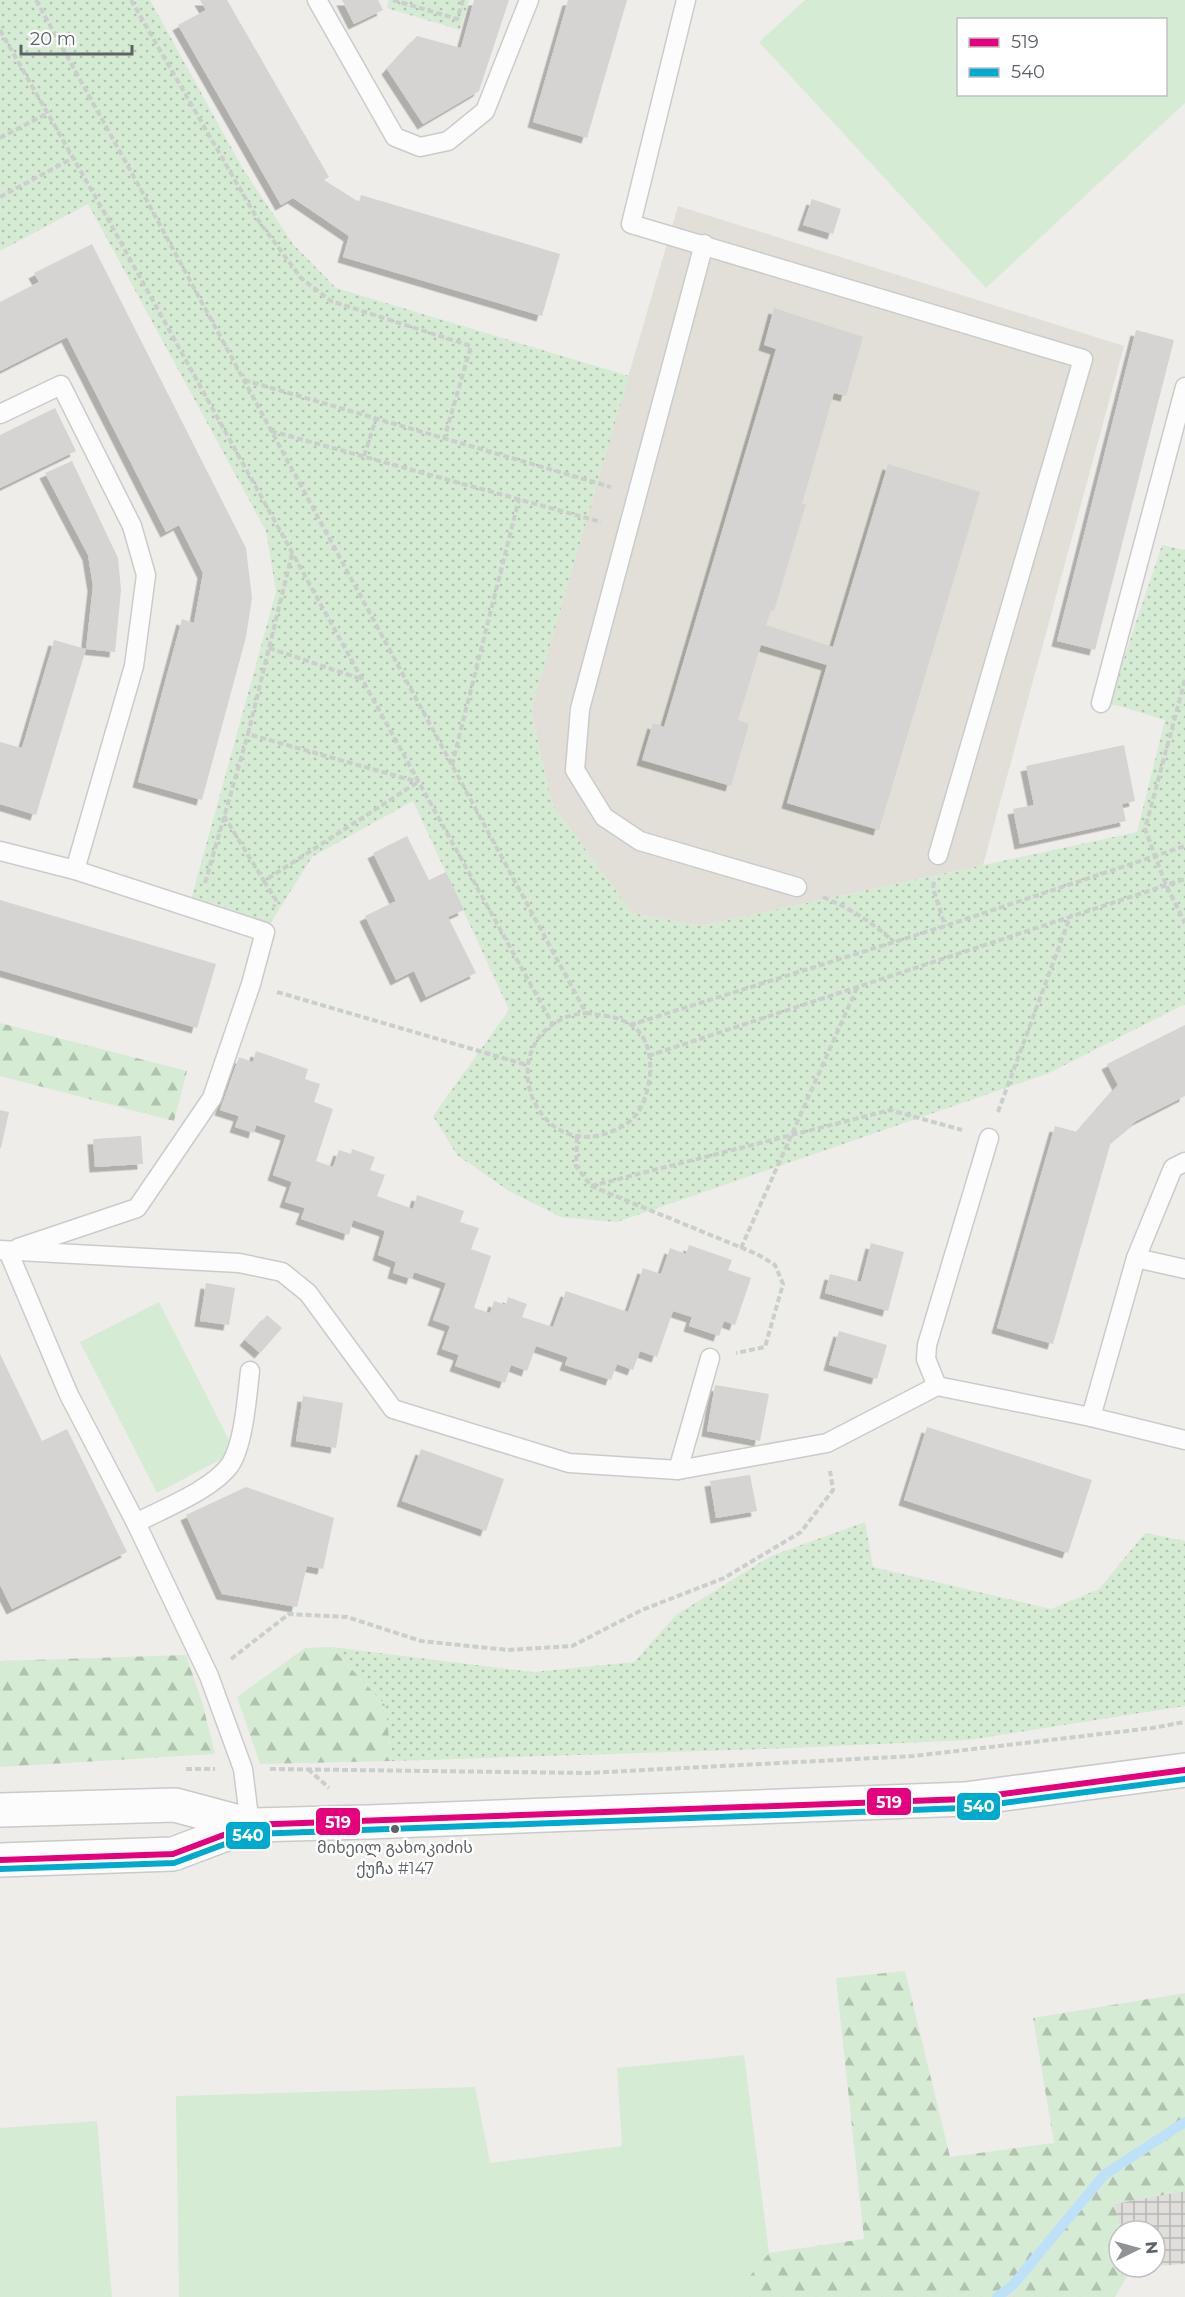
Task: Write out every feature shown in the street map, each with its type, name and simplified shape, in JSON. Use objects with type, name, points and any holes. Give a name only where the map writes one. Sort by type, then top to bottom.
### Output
[{"type":"street","points":[[0,1810],[174,1805],[250,1825],[965,1799],[1185,1770]]},
{"type":"street","points":[[0,1860],[173,1854],[250,1825]]},
{"type":"lane","points":[[317,0],[395,137],[420,147],[447,141],[484,111],[530,0]]},
{"type":"lane","points":[[686,0],[632,224],[1083,359],[938,855]]},
{"type":"lane","points":[[704,244],[580,709],[575,770],[604,817],[640,841],[797,887]]},
{"type":"lane","points":[[0,414],[61,385],[132,526],[146,575],[134,666],[75,870]]},
{"type":"lane","points":[[1101,703],[1185,389]]},
{"type":"lane","points":[[0,851],[75,870],[265,932],[251,984],[212,1098],[136,1208],[4,1251]]},
{"type":"lane","points":[[937,1386],[926,1359],[927,1345],[989,1138]]},
{"type":"lane","points":[[1090,1417],[1136,1258],[1173,1168],[1185,1162]]},
{"type":"lane","points":[[4,1251],[239,1263],[282,1272],[308,1293],[393,1409],[569,1462],[678,1470],[827,1443],[937,1386],[1090,1417],[1185,1440]]},
{"type":"lane","points":[[4,1251],[69,1395],[136,1523],[209,1676],[243,1769],[250,1825]]},
{"type":"lane","points":[[1136,1258],[1185,1269]]},
{"type":"lane","points":[[678,1470],[710,1358]]},
{"type":"lane","points":[[136,1523],[206,1487],[230,1465],[243,1430],[250,1371]]},
{"type":"path","points":[[36,0],[586,1013]]},
{"type":"path","points":[[131,0],[258,220],[301,278],[331,301],[471,346],[444,439]]},
{"type":"path","points":[[393,0],[457,19],[462,0]]},
{"type":"path","points":[[0,30],[553,1025]]},
{"type":"path","points":[[0,138],[48,113]]},
{"type":"path","points":[[0,197],[73,158]]},
{"type":"path","points":[[244,380],[637,495]]},
{"type":"path","points":[[364,456],[376,419]]},
{"type":"path","points":[[271,431],[628,529]]},
{"type":"path","points":[[452,765],[519,499]]},
{"type":"path","points":[[197,910],[248,734],[292,552]]},
{"type":"path","points":[[269,648],[362,679]]},
{"type":"path","points":[[1185,680],[1144,829],[1166,885],[1185,923]]},
{"type":"path","points":[[248,734],[419,782]]},
{"type":"path","points":[[224,816],[264,881],[419,782]]},
{"type":"path","points":[[630,1024],[945,926],[1185,846]]},
{"type":"path","points":[[938,855],[933,888],[945,926]]},
{"type":"path","points":[[648,1056],[1185,879]]},
{"type":"path","points":[[797,887],[848,908],[874,924],[894,942]]},
{"type":"path","points":[[591,1186],[890,1110],[989,1138],[1070,917]]},
{"type":"path","points":[[251,984],[527,1065]]},
{"type":"path","points":[[741,1248],[858,987]]},
{"type":"path","points":[[586,1013],[607,1015],[630,1024],[643,1037],[651,1073],[648,1093],[639,1113],[622,1127],[598,1137],[577,1137],[553,1126],[538,1111],[527,1087],[527,1065],[533,1046],[546,1029],[564,1017],[586,1013]]},
{"type":"path","points":[[577,1137],[576,1166],[591,1186],[757,1254],[775,1265],[783,1284],[765,1347],[710,1358]]},
{"type":"path","points":[[209,1676],[289,1614],[347,1617],[421,1641],[508,1650],[572,1646],[642,1610],[724,1578],[801,1532],[833,1490],[827,1443]]},
{"type":"path","points":[[184,1769],[587,1773],[914,1756],[1152,1728],[1185,1722]]},
{"type":"shaded area","points":[[678,206],[1124,346],[983,865],[700,926],[632,913],[552,804],[531,710]]},
{"type":"shaded area","points":[[1185,2191],[1185,2264],[1167,2265],[1167,2219],[1118,2219],[1114,2204]]},
{"type":"green space","points":[[0,0],[150,0],[243,169],[293,244],[336,288],[629,376],[531,710],[552,804],[632,913],[700,926],[1137,832],[1165,720],[1109,703],[1162,545],[1185,550],[1185,1004],[1049,1073],[617,1222],[561,1217],[509,1191],[457,1155],[433,1116],[509,1010],[413,801],[312,857],[265,932],[189,907],[276,592],[266,531],[88,204],[0,251]]},
{"type":"green space","points":[[389,0],[469,0],[460,30],[387,8]]},
{"type":"green space","points":[[805,0],[1185,0],[1185,103],[986,288],[759,42]]},
{"type":"green space","points":[[0,1023],[187,1071],[174,1121],[0,1076]]},
{"type":"green space","points":[[159,1302],[235,1452],[157,1493],[80,1342]]},
{"type":"green space","points":[[865,1522],[873,1567],[1051,1609],[1099,1589],[1145,1533],[1185,1541],[1185,1706],[969,1740],[392,1761],[385,1705],[331,1647],[533,1672],[634,1662],[676,1615],[771,1556]]},
{"type":"green space","points":[[331,1647],[385,1705],[392,1761],[260,1764],[237,1697],[305,1648]]},
{"type":"green space","points":[[186,1655],[202,1702],[215,1754],[0,1767],[0,1661]]},
{"type":"green space","points":[[905,1971],[950,2157],[1054,2143],[1033,2018],[1185,1993],[1185,2191],[1114,2204],[1118,2219],[1107,2219],[1107,2279],[1126,2279],[1115,2297],[732,2297],[769,2253],[864,2239],[836,1978]]},
{"type":"green space","points":[[744,2055],[769,2253],[732,2297],[179,2297],[176,2096],[475,2087],[490,2163],[622,2146],[617,2068]]},
{"type":"green space","points":[[97,2121],[112,2297],[0,2297],[0,2128]]},
{"type":"building","points":[[200,0],[227,0],[329,177],[324,180],[359,202],[361,195],[560,254],[542,316],[343,257],[349,236],[293,198],[281,205],[178,25],[206,10]]},
{"type":"building","points":[[342,0],[378,0],[383,10],[354,24]]},
{"type":"building","points":[[474,0],[509,0],[479,91],[423,124],[387,69],[417,36],[461,48]]},
{"type":"building","points":[[568,0],[627,0],[587,138],[533,122]]},
{"type":"building","points":[[812,199],[841,209],[833,234],[803,225]]},
{"type":"building","points":[[92,244],[246,548],[252,598],[246,637],[202,800],[138,782],[182,619],[194,623],[203,573],[179,525],[166,532],[67,337],[0,371],[0,302],[39,282],[34,273]]},
{"type":"building","points":[[774,308],[863,337],[846,396],[834,393],[802,504],[806,504],[774,611],[771,610],[766,625],[833,647],[888,464],[980,492],[879,830],[787,803],[827,665],[761,645],[738,720],[749,724],[731,786],[642,760],[653,723],[664,727],[776,349],[764,345]]},
{"type":"building","points":[[1136,330],[1174,340],[1095,650],[1057,641]]},
{"type":"building","points":[[55,408],[76,451],[0,488],[0,435]]},
{"type":"building","points":[[72,461],[118,558],[121,590],[115,652],[86,649],[93,586],[88,555],[45,473]]},
{"type":"building","points":[[54,640],[86,649],[36,815],[0,804],[0,742],[22,748]]},
{"type":"building","points":[[1124,745],[1135,801],[1122,804],[1126,821],[1020,844],[1013,809],[1034,805],[1026,766]]},
{"type":"building","points":[[407,836],[429,880],[446,872],[464,910],[448,917],[476,973],[426,997],[414,971],[396,980],[365,916],[396,901],[373,853]]},
{"type":"building","points":[[0,900],[216,964],[197,1028],[0,970]]},
{"type":"building","points":[[1185,1025],[1185,1096],[1136,1121],[1111,1142],[1053,1344],[997,1328],[1055,1126],[1077,1132],[1118,1085],[1107,1064]]},
{"type":"building","points":[[256,1051],[308,1069],[305,1079],[320,1084],[314,1102],[333,1109],[316,1161],[333,1167],[339,1150],[351,1154],[352,1149],[375,1157],[370,1170],[385,1175],[377,1196],[413,1209],[417,1195],[464,1211],[460,1222],[479,1228],[471,1249],[491,1256],[474,1308],[490,1313],[494,1301],[506,1305],[508,1297],[527,1304],[522,1317],[553,1327],[566,1291],[628,1312],[643,1268],[661,1274],[670,1248],[686,1254],[689,1245],[732,1260],[728,1270],[751,1278],[735,1325],[724,1321],[719,1336],[689,1326],[692,1317],[673,1311],[657,1357],[640,1351],[633,1370],[617,1364],[611,1380],[565,1365],[568,1357],[536,1346],[527,1371],[511,1365],[505,1383],[455,1366],[459,1355],[442,1349],[450,1326],[433,1320],[446,1283],[414,1272],[412,1279],[393,1273],[396,1262],[378,1255],[385,1231],[353,1220],[349,1235],[301,1219],[305,1208],[285,1202],[292,1182],[273,1175],[286,1135],[256,1125],[254,1133],[235,1127],[239,1116],[220,1110],[239,1057],[253,1062]]},
{"type":"building","points":[[0,1110],[9,1112],[1,1148],[0,1148]]},
{"type":"building","points":[[141,1136],[143,1164],[95,1167],[93,1139]]},
{"type":"building","points":[[871,1243],[904,1252],[888,1311],[825,1293],[830,1274],[861,1282]]},
{"type":"building","points":[[206,1283],[235,1288],[229,1325],[200,1321]]},
{"type":"building","points":[[267,1315],[282,1328],[260,1353],[245,1340]]},
{"type":"building","points":[[839,1331],[887,1345],[877,1379],[829,1365]]},
{"type":"building","points":[[0,1354],[42,1441],[67,1429],[127,1552],[12,1609],[0,1585]]},
{"type":"building","points":[[715,1385],[769,1394],[760,1441],[707,1431]]},
{"type":"building","points":[[303,1396],[343,1403],[336,1448],[296,1441]]},
{"type":"building","points":[[927,1427],[1092,1480],[1068,1553],[904,1500]]},
{"type":"building","points":[[421,1449],[504,1479],[486,1531],[402,1501]]},
{"type":"building","points":[[750,1475],[757,1511],[716,1518],[710,1481]]},
{"type":"building","points":[[246,1487],[334,1518],[323,1569],[307,1566],[297,1607],[222,1594],[186,1515]]},
{"type":"waterway","points":[[997,2297],[1013,2285],[1104,2175],[1185,2122]]},
{"type":"transit line","name":"519","points":[[0,1860],[173,1854],[250,1825],[965,1799],[1185,1770]]},
{"type":"transit line","name":"540","points":[[0,1869],[174,1863],[252,1834],[965,1808],[1185,1779]]},
{"type":"place","name":"მიხეილ გახოკიძის ქუჩა #147","points":[[395,1829]]}]
